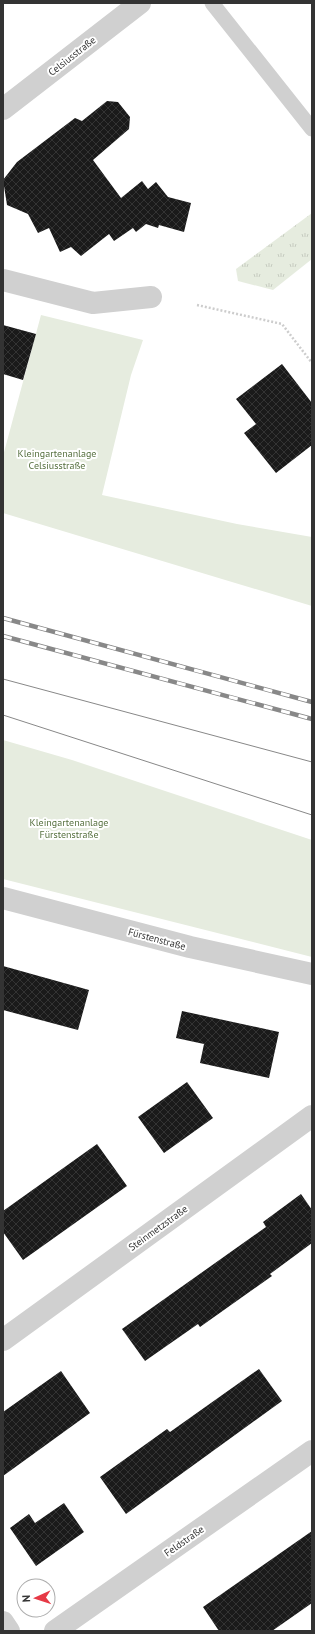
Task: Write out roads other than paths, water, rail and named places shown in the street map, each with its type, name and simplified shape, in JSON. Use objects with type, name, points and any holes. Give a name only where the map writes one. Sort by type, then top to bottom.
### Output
[{"type":"street","name":"Celsiusstraße","points":[[3,109],[140,3]]},
{"type":"street","points":[[3,280],[93,303],[151,297]]},
{"type":"street","name":"Fürstenstraße","points":[[3,898],[190,947],[312,974]]},
{"type":"street","name":"Steinmetzstraße","points":[[3,1340],[312,1116]]},
{"type":"street","name":"Feldstraße","points":[[56,1631],[312,1451]]},
{"type":"street","points":[[3,1622],[9,1631]]},
{"type":"lane","points":[[212,3],[312,129]]},
{"type":"tram line","points":[[3,679],[312,762]]},
{"type":"tram line","points":[[3,715],[312,815]]},
{"type":"railway","points":[[3,618],[312,702]]},
{"type":"railway","points":[[3,636],[312,719]]},
{"type":"park label","name":"Kleingartenanlage Celsiusstraße","points":[[57,458]]},
{"type":"park label","name":"Kleingartenanlage Fürstenstraße","points":[[69,828]]}]
